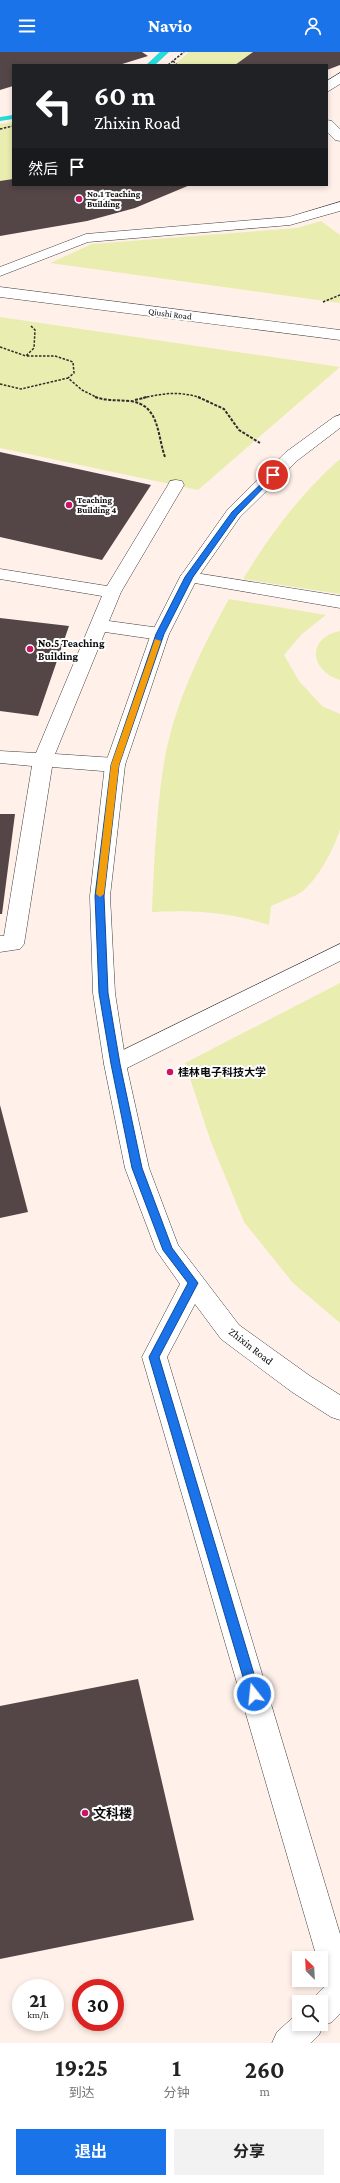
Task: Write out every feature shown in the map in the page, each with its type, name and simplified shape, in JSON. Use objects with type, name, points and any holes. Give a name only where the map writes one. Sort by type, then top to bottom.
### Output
[{"type":"street","points":[[328,87],[340,77]]},
{"type":"street","points":[[328,125],[340,137]]},
{"type":"street","points":[[0,272],[86,238],[290,220],[340,206]]},
{"type":"street","name":"Qiushi Road","points":[[3,293],[340,335]]},
{"type":"street","name":"Zhixin Road","points":[[340,420],[292,456],[234,513],[189,577],[160,634],[115,765],[100,896],[104,993],[115,1064],[137,1168],[168,1250],[230,1332],[301,1384],[340,1409]]},
{"type":"street","points":[[0,944],[13,944],[43,760],[112,592],[176,485]]},
{"type":"street","points":[[0,574],[112,592]]},
{"type":"street","points":[[189,577],[340,602]]},
{"type":"street","points":[[98,625],[160,634]]},
{"type":"street","points":[[0,757],[115,765]]},
{"type":"street","points":[[115,1064],[340,952]]},
{"type":"street","points":[[193,1283],[154,1357],[340,1985]]},
{"type":"street","points":[[328,2004],[340,1993]]},
{"type":"street","points":[[288,2043],[301,2031]]},
{"type":"path","points":[[169,64],[184,52]]},
{"type":"path","points":[[173,61],[176,64]]},
{"type":"path","points":[[0,129],[12,126]]},
{"type":"path","points":[[3,293],[5,307],[35,330],[34,348],[26,356]]},
{"type":"path","points":[[0,347],[26,356],[55,356],[73,362],[74,372],[68,378],[21,389],[0,384]]},
{"type":"path","points":[[68,378],[84,392],[98,398],[112,401],[134,400],[163,392],[186,392],[224,409],[229,420],[238,431],[256,441],[292,456]]},
{"type":"path","points":[[134,400],[149,410],[157,420],[161,446],[168,465],[176,475],[176,485]]},
{"type":"green space","points":[[189,52],[253,52],[236,64],[175,64]]},
{"type":"green space","points":[[12,122],[12,179],[0,181],[0,124]]},
{"type":"green space","points":[[321,221],[340,235],[340,303],[50,263],[92,244],[297,228]]},
{"type":"green space","points":[[0,317],[340,367],[198,490],[0,448]]},
{"type":"green space","points":[[340,459],[340,594],[243,579],[275,531],[299,501],[325,472]]},
{"type":"green space","points":[[229,599],[326,615],[302,634],[284,655],[299,681],[322,706],[340,714],[340,829],[338,836],[326,861],[310,884],[297,895],[271,906],[269,925],[239,917],[211,913],[183,911],[152,912],[159,804],[167,747],[173,724],[188,681]]},
{"type":"green space","points":[[340,631],[340,680],[330,676],[323,670],[316,655],[317,647],[321,640]]},
{"type":"green space","points":[[340,983],[340,1323],[293,1283],[244,1222],[211,1142],[185,1063]]},
{"type":"building","points":[[0,52],[142,52],[148,56],[122,64],[12,64],[12,86],[0,90]]},
{"type":"building","points":[[253,52],[340,52],[340,65],[328,70],[328,64],[236,64]]},
{"type":"building","name":"No.1 Teaching Building","points":[[12,179],[12,186],[188,186],[135,208],[87,221],[0,236],[0,181]]},
{"type":"building","name":"Teaching Building 4","points":[[0,452],[151,485],[102,560],[0,537]]},
{"type":"building","name":"No.5 Teaching Building","points":[[0,618],[69,626],[38,716],[0,711]]},
{"type":"building","points":[[0,814],[15,814],[2,914],[0,914]]},
{"type":"building","points":[[0,1105],[28,1212],[0,1218]]},
{"type":"building","name":"文科楼","points":[[138,1679],[194,1920],[0,1959],[0,1706]]},
{"type":"waterway","points":[[151,64],[165,52]]},
{"type":"waterway","points":[[0,119],[12,117]]},
{"type":"slow traffic","points":[[100,894],[115,765],[157,641]]},
{"type":"place","name":"No.1 Teaching Building","points":[[79,199]]},
{"type":"place","name":"Teaching Building 4","points":[[69,505]]},
{"type":"place","name":"No.5 Teaching Building","points":[[30,649]]},
{"type":"place","name":"桂林电子科技大学","points":[[170,1072]]},
{"type":"place","name":"文科楼","points":[[85,1813]]},
{"type":"route","points":[[254,1694],[154,1357],[193,1283],[168,1250],[137,1168],[115,1064],[104,993],[100,896],[115,765],[160,634],[189,577],[234,513],[273,475]]}]
